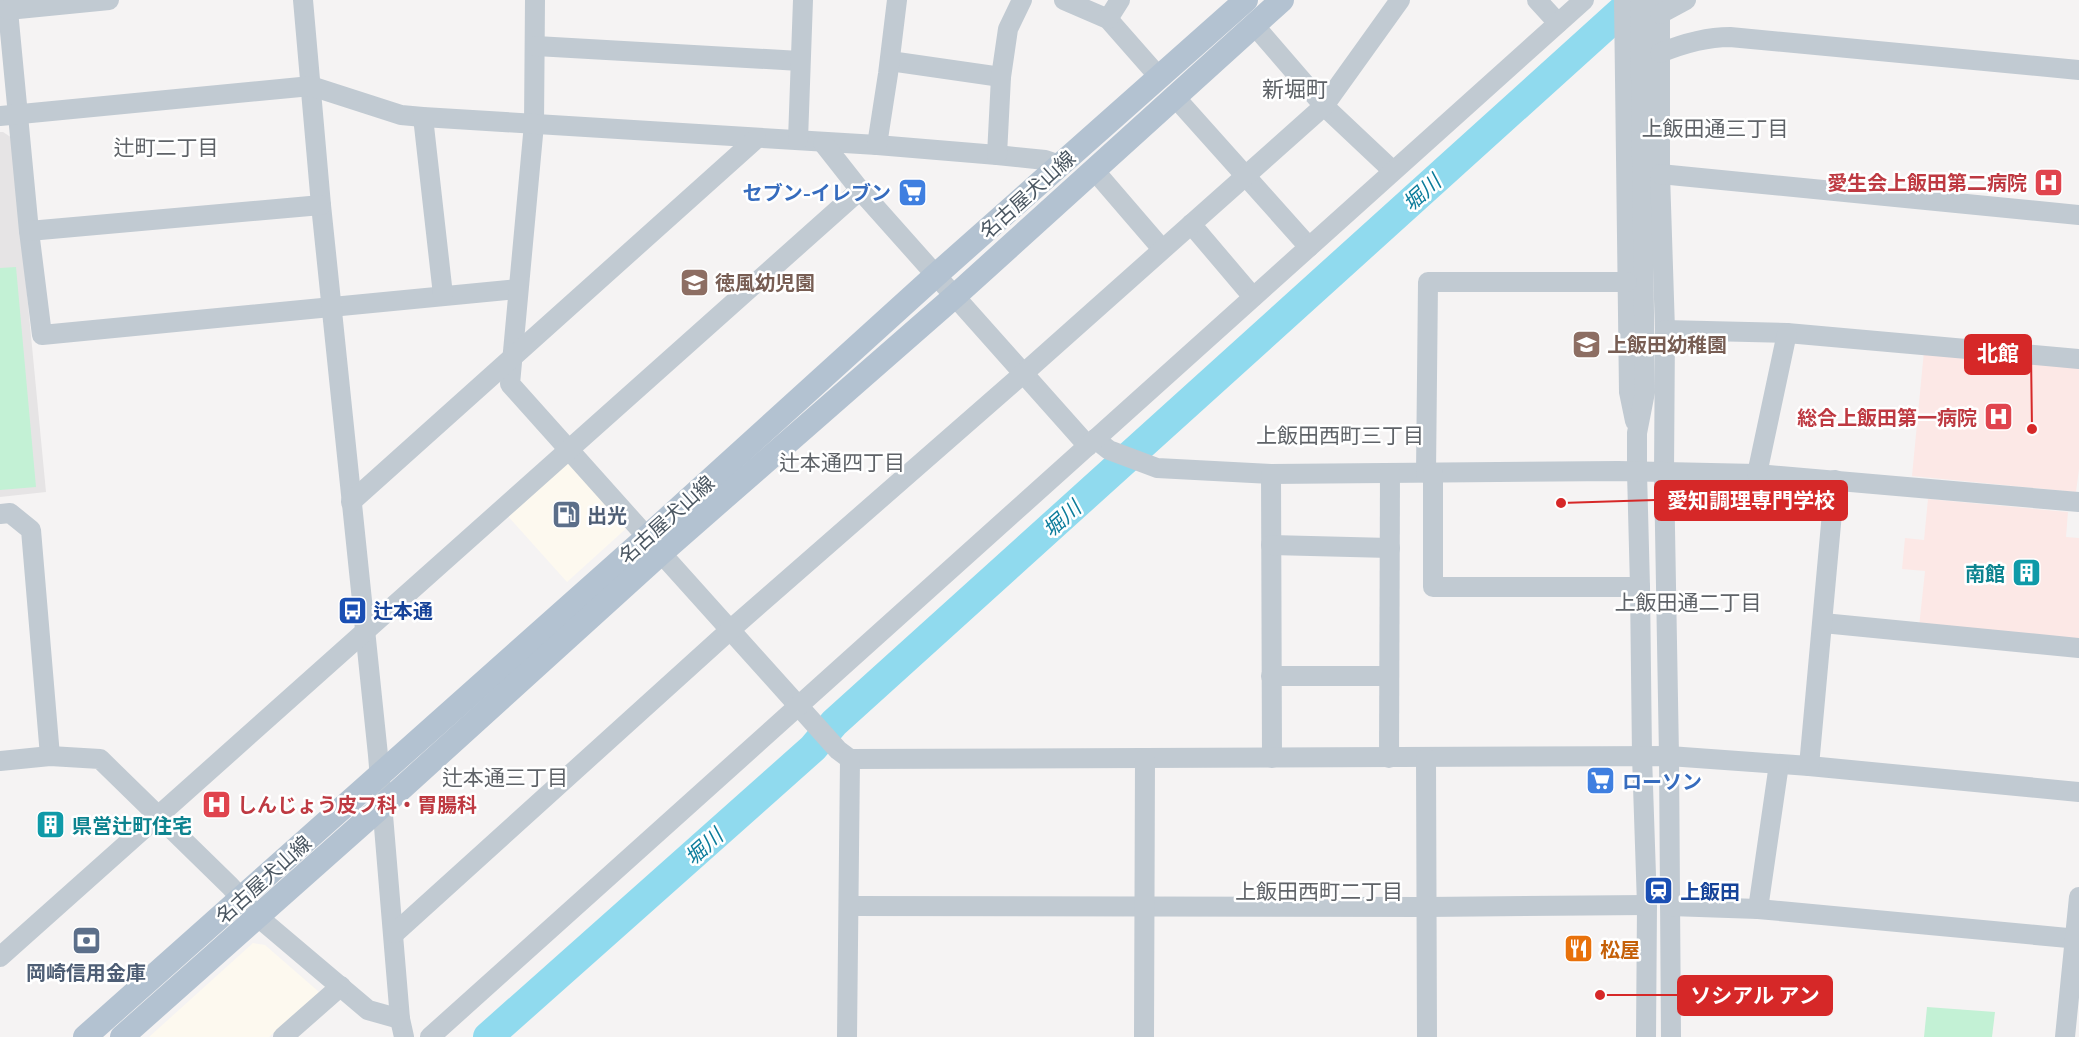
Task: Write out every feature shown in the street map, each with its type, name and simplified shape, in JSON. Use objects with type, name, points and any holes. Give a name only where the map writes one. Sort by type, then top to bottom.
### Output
[{"type":"main road","name":"名古屋犬山線","points":[[85,1037],[380,775],[955,296],[1282,0]]},
{"type":"main road","name":"名古屋犬山線","points":[[122,1037],[381,807],[936,275],[1159,77],[1238,3]]},
{"type":"street","points":[[109,0],[7,5],[9,115],[29,231],[42,335],[518,289]]},
{"type":"street","points":[[303,0],[321,205],[380,775],[381,807],[403,1028]]},
{"type":"street","points":[[535,0],[534,124],[510,384],[840,751],[849,906],[847,1037]]},
{"type":"street","points":[[798,141],[803,0]]},
{"type":"street","points":[[877,146],[897,0]]},
{"type":"street","points":[[997,155],[1001,77],[1008,29],[1022,0]]},
{"type":"street","points":[[1064,0],[1108,19],[1159,77]]},
{"type":"street","points":[[1108,19],[1120,0]]},
{"type":"street","points":[[394,933],[730,630],[1324,106],[1400,0]]},
{"type":"street","points":[[1537,0],[1558,22]]},
{"type":"street","points":[[430,1037],[803,712],[1097,445],[1253,297],[1584,0]]},
{"type":"street","points":[[1624,0],[1629,392],[1637,433],[1641,756],[1647,904],[1646,1037]]},
{"type":"street","points":[[1637,433],[1645,392],[1640,0]]},
{"type":"street","points":[[1671,1037],[1660,6],[1686,0]]},
{"type":"street","points":[[1254,25],[1324,106],[1393,171]]},
{"type":"street","points":[[1660,52],[1715,37],[1730,37],[2079,70]]},
{"type":"street","points":[[536,46],[800,61]]},
{"type":"street","points":[[890,61],[1001,77]]},
{"type":"street","points":[[9,115],[311,86],[401,115],[997,155],[1045,160],[1060,165]]},
{"type":"street","points":[[1174,96],[1309,247]]},
{"type":"street","points":[[423,117],[443,295]]},
{"type":"street","points":[[351,502],[756,139]]},
{"type":"street","points":[[824,143],[860,190],[1024,373],[1097,445],[1151,467],[1271,474],[1637,472],[1757,474],[2079,502]]},
{"type":"street","points":[[1094,170],[1162,249]]},
{"type":"street","points":[[1660,174],[2079,215]]},
{"type":"street","points":[[0,957],[860,190]]},
{"type":"street","points":[[29,231],[321,205]]},
{"type":"street","points":[[1191,224],[1253,297]]},
{"type":"street","points":[[1627,282],[1428,282],[1433,587],[1640,586]]},
{"type":"street","points":[[1665,330],[1787,333],[2079,359]]},
{"type":"street","points":[[1757,474],[1787,333]]},
{"type":"street","points":[[1389,758],[1390,473]]},
{"type":"street","points":[[1271,474],[1272,758]]},
{"type":"street","points":[[1809,765],[1835,480]]},
{"type":"street","points":[[0,514],[10,513],[30,530],[50,756]]},
{"type":"street","points":[[1271,545],[1390,548]]},
{"type":"street","points":[[1823,623],[2079,648]]},
{"type":"street","points":[[1271,676],[1389,676]]},
{"type":"street","points":[[840,751],[1145,759],[1669,756],[1809,765],[2079,792]]},
{"type":"street","points":[[0,762],[50,756],[100,759],[258,917],[368,1010],[403,1028]]},
{"type":"street","points":[[1426,758],[1427,1037]]},
{"type":"street","points":[[1144,1037],[1145,759]]},
{"type":"street","points":[[1758,909],[1779,764]]},
{"type":"street","points":[[2065,1037],[2077,938],[2079,897]]},
{"type":"street","points":[[849,906],[1647,904]]},
{"type":"street","points":[[1670,906],[1758,909],[2077,938]]},
{"type":"street","points":[[283,1037],[341,986]]},
{"type":"shaded area","points":[[0,132],[12,138],[46,492],[0,497]]},
{"type":"shaded area","name":"総合上飯田第一病院","points":[[1924,351],[2079,365],[2079,469],[2076,492],[1912,476]]},
{"type":"shaded area","points":[[567,460],[630,525],[567,582],[506,514]]},
{"type":"shaded area","points":[[1928,499],[2068,512],[2066,537],[2079,538],[2079,642],[1919,627],[1925,571],[1902,569],[1905,538],[1924,540]]},
{"type":"shaded area","points":[[253,943],[265,945],[319,992],[269,1037],[149,1037]]},
{"type":"green space","points":[[16,267],[36,487],[0,490],[0,268]]},
{"type":"green space","points":[[1927,1007],[1995,1012],[1992,1037],[1924,1037]]},
{"type":"waterway","name":"堀川","points":[[488,1037],[813,748],[834,723],[1634,0]]},
{"type":"place","name":"愛生会上飯田第二病院","points":[[2048,182]]},
{"type":"place","name":"セブン-イレブン","points":[[912,192]]},
{"type":"place","name":"徳風幼児園","points":[[694,282]]},
{"type":"place","name":"上飯田幼稚園","points":[[1586,344]]},
{"type":"place","name":"総合上飯田第一病院","points":[[1998,417]]},
{"type":"place","name":"北館","points":[[2032,429]]},
{"type":"place","name":"愛知調理専門学校","points":[[1561,503]]},
{"type":"place","name":"出光","points":[[566,515]]},
{"type":"place","name":"南館","points":[[2026,573]]},
{"type":"place","name":"辻本通","points":[[352,610]]},
{"type":"place","name":"ローソン","points":[[1601,781]]},
{"type":"place","name":"しんじょう皮フ科・胃腸科","points":[[216,804]]},
{"type":"place","name":"県営辻町住宅","points":[[51,825]]},
{"type":"place","name":"上飯田","points":[[1659,891]]},
{"type":"place","name":"岡崎信用金庫","points":[[86,941]]},
{"type":"place","name":"松屋","points":[[1579,949]]},
{"type":"place","name":"ソシアル アン","points":[[1600,995]]},
{"type":"district","name":"新堀町","points":[[1295,88]]},
{"type":"district","name":"上飯田通三丁目","points":[[1715,127]]},
{"type":"district","name":"辻町二丁目","points":[[166,146]]},
{"type":"district","name":"上飯田西町三丁目","points":[[1340,434]]},
{"type":"district","name":"辻本通四丁目","points":[[842,461]]},
{"type":"district","name":"上飯田通二丁目","points":[[1688,601]]},
{"type":"district","name":"辻本通三丁目","points":[[505,776]]},
{"type":"district","name":"上飯田西町二丁目","points":[[1319,890]]}]
